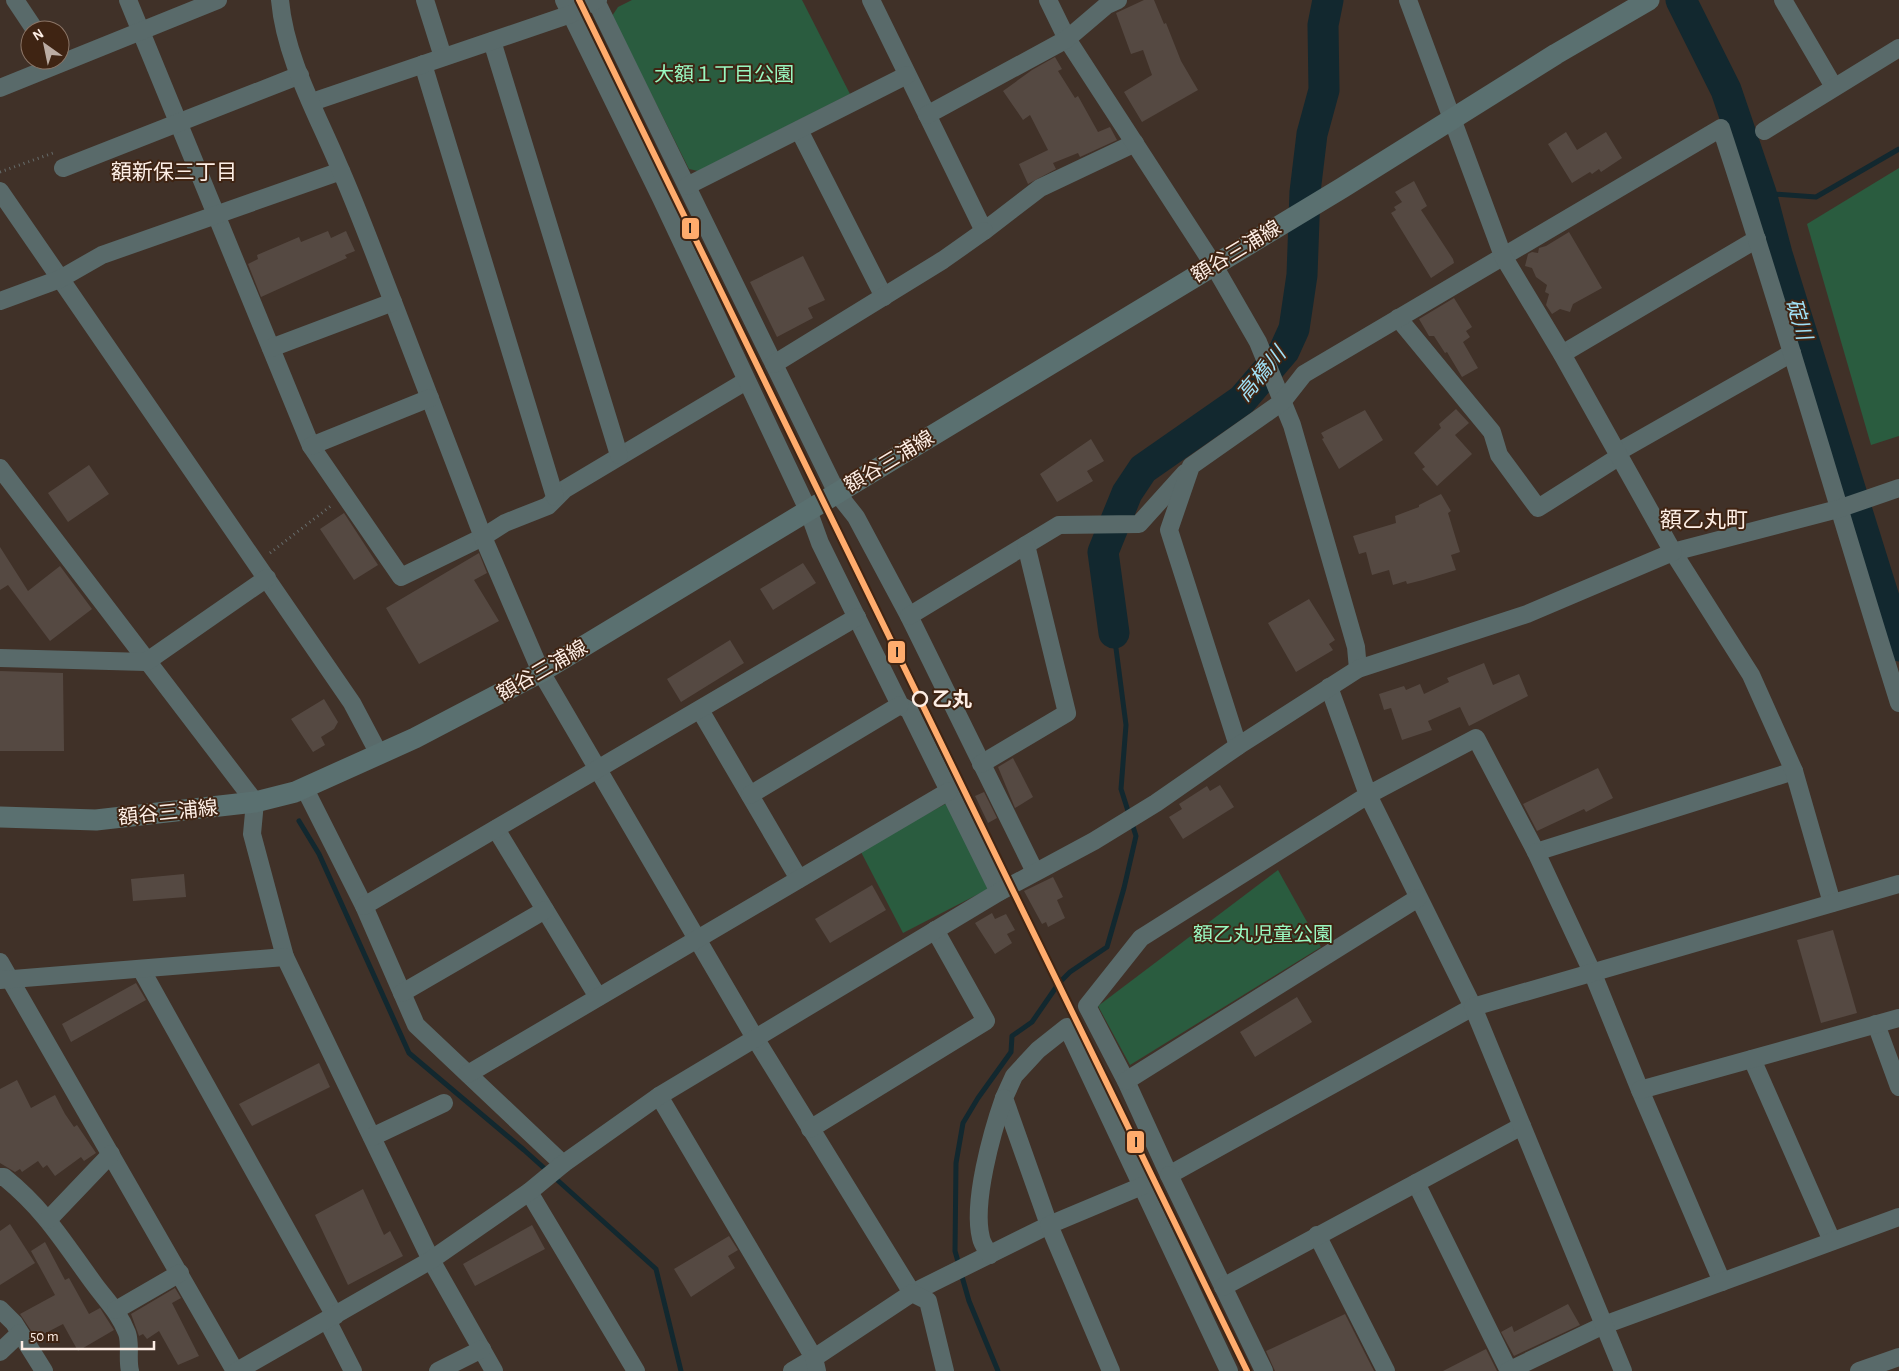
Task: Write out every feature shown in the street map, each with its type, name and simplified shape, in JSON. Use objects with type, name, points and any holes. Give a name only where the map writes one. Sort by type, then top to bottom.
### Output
[{"type":"main road","name":"額谷三浦線","points":[[0,817],[96,820],[259,801],[300,791],[379,754],[541,672],[1213,264],[1342,188],[1452,117],[1649,0]]},
{"type":"street","points":[[15,0],[28,20]]},
{"type":"street","points":[[128,0],[311,446],[401,577],[483,537],[505,524],[548,506],[555,497],[620,455],[746,381]]},
{"type":"street","points":[[70,58],[141,32],[218,0]]},
{"type":"street","points":[[280,0],[282,22],[300,75],[341,171],[483,537],[541,672],[810,1129],[912,1293],[928,1301],[944,1371]]},
{"type":"street","points":[[426,0],[443,57]]},
{"type":"street","points":[[312,102],[492,41],[568,7],[597,0],[837,493],[856,517],[909,616],[1035,872]]},
{"type":"street","points":[[871,0],[984,231]]},
{"type":"street","points":[[1048,0],[1067,39],[1213,264],[1258,342],[1292,425],[1356,647],[1358,669]]},
{"type":"street","points":[[927,115],[1067,39],[1107,4],[1118,0]]},
{"type":"street","points":[[1408,0],[1503,256],[1562,354],[1674,552],[1751,675],[1794,771],[1832,903]]},
{"type":"street","points":[[1783,0],[1834,87]]},
{"type":"street","points":[[568,7],[661,198],[808,510],[820,543],[900,706],[909,710],[999,892]]},
{"type":"street","points":[[492,41],[620,455]]},
{"type":"street","points":[[1764,131],[1899,48]]},
{"type":"street","points":[[423,64],[555,497]]},
{"type":"street","points":[[0,88],[41,70]]},
{"type":"street","points":[[63,168],[178,121],[300,75]]},
{"type":"street","points":[[687,186],[907,75]]},
{"type":"street","points":[[909,616],[1059,525],[1139,524],[1191,466],[1304,374],[1721,128],[1758,239],[1792,353],[1850,506],[1899,703]]},
{"type":"street","points":[[799,130],[884,296]]},
{"type":"street","points":[[774,364],[943,260],[1040,188],[1135,143]]},
{"type":"street","points":[[0,301],[60,279],[102,255],[341,171]]},
{"type":"street","points":[[0,190],[352,703],[379,754]]},
{"type":"street","points":[[1562,354],[1758,239]]},
{"type":"street","points":[[271,348],[392,302]]},
{"type":"street","points":[[1398,318],[1492,432],[1499,455],[1538,508],[1619,454],[1792,353]]},
{"type":"street","points":[[311,446],[430,398]]},
{"type":"street","points":[[1191,466],[1169,530],[1238,746]]},
{"type":"street","points":[[0,468],[146,662],[259,801],[252,834],[285,957],[431,1260],[494,1371]]},
{"type":"street","points":[[0,962],[6,981],[110,1154],[236,1371],[431,1260],[529,1192],[659,1096],[999,892],[1109,832],[1358,669],[1527,614],[1674,552],[1850,506],[1899,488]]},
{"type":"street","points":[[981,764],[1067,713],[1026,545]]},
{"type":"street","points":[[0,658],[146,662],[267,578]]},
{"type":"street","points":[[364,906],[857,617]]},
{"type":"street","points":[[1328,687],[1368,795],[1473,1007],[1622,1371]]},
{"type":"street","points":[[750,795],[900,706]]},
{"type":"street","points":[[700,710],[799,879]]},
{"type":"street","points":[[1264,1371],[1169,1175],[1126,1081],[1087,1006],[1140,938],[1368,795],[1476,738],[1536,852],[1593,974],[1722,1282]]},
{"type":"street","points":[[1536,852],[1794,771]]},
{"type":"street","points":[[300,791],[364,906],[416,1025],[468,1074],[555,1171]]},
{"type":"street","points":[[468,1074],[949,791]]},
{"type":"street","points":[[496,829],[598,997]]},
{"type":"street","points":[[1169,1175],[1473,1007],[1593,974],[1899,884]]},
{"type":"street","points":[[1126,1081],[1418,898]]},
{"type":"street","points":[[402,993],[545,910]]},
{"type":"street","points":[[810,1129],[986,1021],[935,930]]},
{"type":"street","points":[[6,981],[285,957]]},
{"type":"street","points":[[141,969],[331,1318],[353,1371]]},
{"type":"street","points":[[1640,1090],[1899,1018]]},
{"type":"street","points":[[1876,1024],[1899,1087]]},
{"type":"street","points":[[986,1256],[981,1239],[980,1206],[993,1129],[1004,1098],[1014,1076],[1038,1050],[1067,1028],[1229,1371]]},
{"type":"street","points":[[1752,1059],[1832,1241]]},
{"type":"street","points":[[659,1096],[815,1365]]},
{"type":"street","points":[[1004,1098],[1049,1225],[1111,1371]]},
{"type":"street","points":[[372,1137],[444,1103]]},
{"type":"street","points":[[1223,1287],[1522,1126]]},
{"type":"street","points":[[48,1220],[110,1154]]},
{"type":"street","points":[[0,1177],[4,1177],[29,1197],[116,1310],[128,1335],[130,1371]]},
{"type":"street","points":[[1416,1183],[1508,1371],[1604,1325],[1899,1216]]},
{"type":"street","points":[[792,1371],[815,1365],[912,1293],[1049,1225],[1142,1186]]},
{"type":"street","points":[[529,1192],[636,1371]]},
{"type":"street","points":[[1317,1235],[1386,1371]]},
{"type":"street","points":[[116,1310],[180,1273]]},
{"type":"street","points":[[0,1309],[14,1324],[44,1371]]},
{"type":"street","points":[[0,1352],[20,1334]]},
{"type":"street","points":[[438,1371],[482,1349]]},
{"type":"street","points":[[1859,1371],[1879,1368],[1899,1356]]},
{"type":"path","points":[[0,172],[58,151],[63,168]]},
{"type":"path","points":[[257,562],[345,496]]},
{"type":"green space","name":"大額１丁目公園","points":[[632,0],[802,0],[850,94],[698,171],[689,169],[612,16],[618,7]]},
{"type":"green space","points":[[1899,168],[1899,436],[1871,445],[1807,224]]},
{"type":"green space","points":[[949,802],[990,888],[903,933],[860,850]]},
{"type":"green space","name":"額乙丸児童公園","points":[[1278,870],[1321,947],[1130,1065],[1098,1006]]},
{"type":"building","points":[[1144,0],[1154,0],[1164,24],[1166,23],[1181,61],[1198,90],[1142,122],[1124,92],[1152,75],[1143,50],[1131,54],[1116,13]]},
{"type":"building","points":[[1055,57],[1062,69],[1058,71],[1075,98],[1078,96],[1098,132],[1110,127],[1117,140],[1080,157],[1078,153],[1053,163],[1056,169],[1028,184],[1019,164],[1048,150],[1030,115],[1023,120],[1003,91],[1032,70]]},
{"type":"building","points":[[1566,132],[1577,150],[1606,132],[1622,158],[1601,172],[1599,169],[1592,174],[1590,172],[1572,183],[1548,144]]},
{"type":"building","points":[[1414,181],[1427,206],[1421,210],[1454,263],[1431,278],[1391,213],[1396,210],[1394,207],[1402,202],[1395,192]]},
{"type":"building","points":[[328,231],[331,238],[346,231],[355,251],[345,255],[347,258],[261,297],[248,264],[258,259],[257,255],[299,237],[301,242]]},
{"type":"building","points":[[1569,232],[1602,288],[1573,304],[1570,312],[1560,309],[1552,314],[1546,305],[1549,294],[1545,292],[1547,285],[1536,277],[1532,268],[1525,266],[1528,254],[1532,252],[1538,253],[1539,248],[1546,246]]},
{"type":"building","points":[[803,256],[825,300],[808,308],[813,318],[777,337],[750,282]]},
{"type":"building","points":[[1454,298],[1472,327],[1466,331],[1470,337],[1463,342],[1478,368],[1462,377],[1447,352],[1445,353],[1434,336],[1429,336],[1419,319]]},
{"type":"building","points":[[1456,409],[1469,423],[1455,435],[1472,454],[1437,486],[1422,469],[1425,467],[1414,453],[1441,428],[1439,424]]},
{"type":"building","points":[[1365,410],[1383,440],[1339,469],[1322,439],[1324,438],[1321,433]]},
{"type":"building","points":[[1091,439],[1104,461],[1087,471],[1093,481],[1057,502],[1040,474]]},
{"type":"building","points":[[89,465],[109,494],[68,522],[48,493]]},
{"type":"building","points":[[1441,494],[1451,511],[1448,513],[1460,552],[1451,555],[1456,570],[1407,584],[1406,581],[1393,585],[1389,570],[1372,575],[1366,552],[1359,554],[1353,536],[1396,523],[1395,516],[1419,507],[1419,505]]},
{"type":"building","points":[[344,513],[378,565],[354,580],[320,529]]},
{"type":"building","points":[[0,547],[28,591],[60,566],[92,609],[50,641],[8,585],[0,590]]},
{"type":"building","points":[[479,553],[487,573],[474,580],[499,621],[419,664],[386,608]]},
{"type":"building","points":[[803,563],[816,583],[773,610],[760,589]]},
{"type":"building","points":[[1309,599],[1335,640],[1329,644],[1333,650],[1296,672],[1268,623]]},
{"type":"building","points":[[730,640],[744,663],[681,702],[667,679]]},
{"type":"building","points":[[1484,663],[1493,685],[1519,674],[1528,696],[1469,726],[1460,707],[1428,721],[1432,730],[1402,740],[1391,708],[1384,710],[1379,694],[1404,686],[1406,690],[1420,684],[1424,694],[1449,682],[1447,678]]},
{"type":"building","points":[[0,671],[63,673],[64,751],[0,751]]},
{"type":"building","points":[[324,699],[338,722],[334,729],[321,737],[325,745],[313,752],[291,719]]},
{"type":"building","points":[[1013,758],[1033,797],[1015,808],[998,767]]},
{"type":"building","points":[[1598,768],[1613,798],[1586,812],[1584,809],[1537,831],[1523,804]]},
{"type":"building","points":[[1220,785],[1234,807],[1183,839],[1169,817],[1182,809],[1179,804],[1207,786],[1210,791]]},
{"type":"building","points":[[984,792],[997,818],[988,823],[975,796]]},
{"type":"building","points":[[184,874],[186,897],[133,901],[131,879]]},
{"type":"building","points":[[1053,877],[1063,897],[1057,900],[1065,918],[1048,927],[1046,922],[1042,924],[1024,891]]},
{"type":"building","points":[[872,885],[886,910],[830,943],[815,919]]},
{"type":"building","points":[[992,913],[995,919],[1006,914],[1015,930],[1007,934],[1012,943],[995,954],[975,923]]},
{"type":"building","points":[[1833,930],[1857,1013],[1821,1023],[1797,940]]},
{"type":"building","points":[[136,983],[146,1000],[71,1042],[62,1024]]},
{"type":"building","points":[[1297,997],[1312,1022],[1255,1057],[1240,1032]]},
{"type":"building","points":[[319,1063],[330,1087],[252,1126],[239,1104]]},
{"type":"building","points":[[17,1080],[31,1108],[55,1095],[74,1127],[77,1125],[96,1153],[84,1161],[81,1157],[55,1176],[47,1165],[43,1168],[38,1161],[22,1172],[20,1169],[15,1172],[0,1163],[0,1089]]},
{"type":"building","points":[[363,1189],[384,1235],[390,1231],[403,1256],[348,1285],[315,1215]]},
{"type":"building","points":[[10,1224],[35,1263],[0,1285],[0,1231]]},
{"type":"building","points":[[532,1225],[545,1249],[475,1286],[463,1264]]},
{"type":"building","points":[[729,1236],[738,1250],[728,1256],[735,1268],[691,1297],[674,1269]]},
{"type":"building","points":[[45,1242],[65,1280],[69,1278],[89,1314],[100,1308],[114,1330],[78,1351],[63,1324],[36,1338],[20,1314],[55,1295],[31,1251]]},
{"type":"building","points":[[175,1288],[181,1298],[172,1303],[199,1356],[178,1365],[159,1331],[147,1339],[143,1334],[139,1336],[131,1314]]},
{"type":"building","points":[[1568,1304],[1580,1325],[1514,1356],[1501,1332],[1512,1326],[1514,1332]]},
{"type":"building","points":[[1345,1314],[1374,1371],[1275,1371],[1266,1351]]},
{"type":"building","points":[[1486,1349],[1497,1371],[1443,1371]]},
{"type":"waterway","name":"高橋川","points":[[1114,633],[1103,552],[1127,493],[1143,469],[1242,400],[1284,351],[1294,329],[1302,275],[1305,192],[1312,134],[1324,90],[1323,25],[1328,0]]},
{"type":"waterway","name":"碇川","points":[[1681,0],[1726,90],[1761,193],[1777,254],[1899,646]]},
{"type":"waterway","points":[[1761,193],[1816,197],[1899,149]]},
{"type":"waterway","points":[[959,1265],[955,1251],[956,1163],[963,1123],[978,1098],[1011,1052],[1012,1036],[1032,1022],[1059,983],[1070,972],[1107,947],[1124,888],[1136,836],[1121,789],[1126,725],[1114,633]]},
{"type":"waterway","points":[[299,821],[319,854],[409,1053],[524,1150],[656,1269],[681,1371]]},
{"type":"waterway","points":[[961,1273],[969,1301],[998,1371]]},
{"type":"transit line","name":"I","points":[[579,0],[1247,1371]]},
{"type":"place","name":"乙丸","points":[[920,699]]},
{"type":"district","name":"額新保三丁目","points":[[174,172]]},
{"type":"district","name":"額乙丸町","points":[[1704,519]]}]
